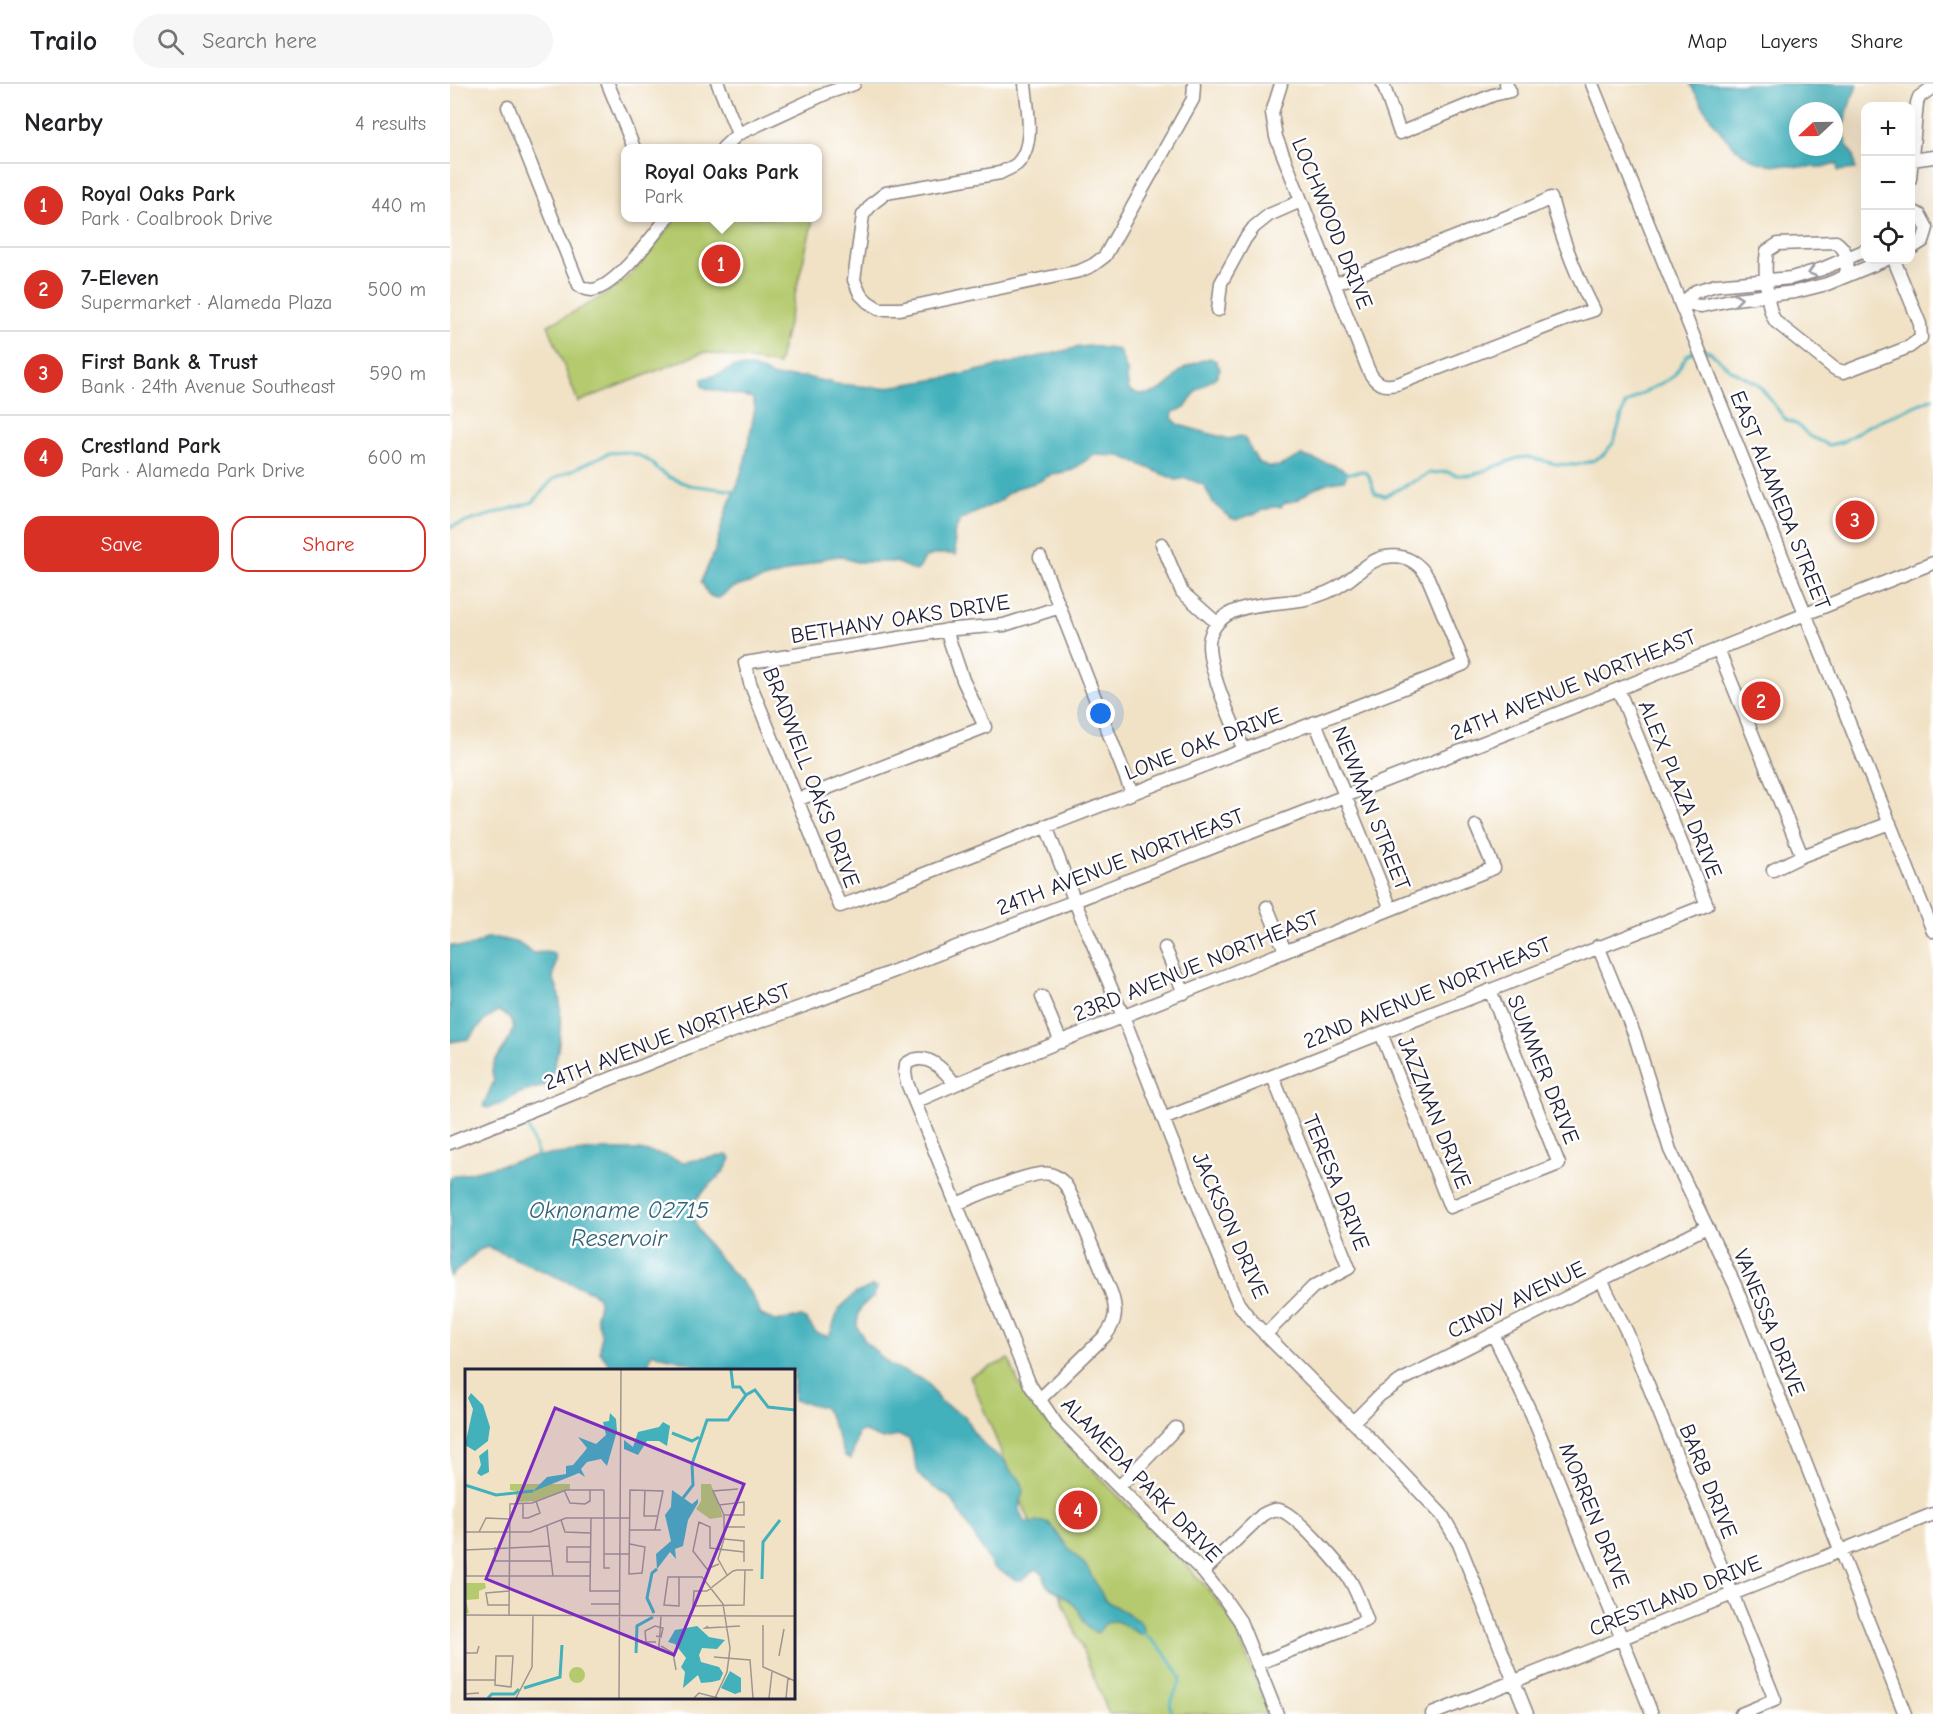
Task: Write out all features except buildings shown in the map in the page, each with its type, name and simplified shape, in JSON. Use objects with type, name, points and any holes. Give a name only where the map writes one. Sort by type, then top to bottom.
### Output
[{"type":"street","points":[[608,84],[632,144]]},
{"type":"street","points":[[718,84],[738,134]]},
{"type":"street","points":[[727,144],[738,134],[825,89],[854,84]]},
{"type":"street","points":[[1025,84],[1029,136],[1024,155],[1015,166],[999,173],[886,193],[863,215],[854,280],[860,294],[868,302],[879,309],[900,309],[1080,272],[1093,266],[1105,256],[1193,99],[1194,84]]},
{"type":"street","name":"LOCHWOOD DRIVE","points":[[1281,84],[1273,105],[1276,137],[1371,376],[1383,385],[1400,383],[1594,310],[1557,222],[1551,198],[1335,284]]},
{"type":"street","points":[[1383,84],[1400,133],[1508,88]]},
{"type":"street","name":"EAST ALAMEDA STREET","points":[[1592,84],[1933,931]]},
{"type":"street","points":[[1912,156],[1917,103],[1919,97],[1933,87]]},
{"type":"street","points":[[508,107],[579,285],[586,290],[594,290],[613,280],[664,222]]},
{"type":"street","points":[[1915,160],[1933,157]]},
{"type":"street","points":[[1218,310],[1221,283],[1254,227],[1269,215],[1301,201]]},
{"type":"street","points":[[1915,212],[1920,215],[1927,228],[1923,241],[1915,246]]},
{"type":"street","points":[[1845,276],[1848,258],[1844,249],[1836,242],[1778,244],[1767,251],[1767,281],[1771,315],[1776,322],[1835,369],[1849,371],[1909,347],[1921,338],[1920,324],[1896,264]]},
{"type":"street","points":[[1681,304],[1696,291],[1716,285],[1791,278],[1861,252]]},
{"type":"street","points":[[1681,304],[1702,306],[1734,298],[1769,296],[1807,290],[1875,264]]},
{"type":"street","points":[[1162,543],[1182,592],[1217,623],[1209,637],[1210,662],[1244,750]]},
{"type":"street","points":[[1040,557],[1132,793]]},
{"type":"street","name":"LONE OAK DRIVE","points":[[840,906],[1464,664],[1428,578],[1420,567],[1403,557],[1378,558],[1346,582],[1327,592],[1306,599],[1240,609],[1226,615],[1217,623]]},
{"type":"street","name":"24TH AVENUE NORTHEAST","points":[[450,1143],[697,1044],[809,1004],[1075,902],[1933,563]]},
{"type":"street","name":"BETHANY OAKS DRIVE","points":[[745,663],[946,630],[1004,625],[1060,607]]},
{"type":"street","points":[[797,800],[985,727],[971,699],[946,630]]},
{"type":"street","points":[[1719,649],[1802,856]]},
{"type":"street","name":"BRADWELL OAKS DRIVE","points":[[745,663],[750,683],[840,906]]},
{"type":"street","name":"ALEX PLAZA DRIVE","points":[[1618,689],[1707,904]]},
{"type":"street","name":"NEWMAN STREET","points":[[1315,722],[1391,909]]},
{"type":"street","points":[[1773,870],[1802,856],[1890,823]]},
{"type":"street","name":"JACKSON DRIVE","points":[[1046,826],[1233,1293],[1244,1311],[1265,1335],[1433,1504],[1451,1529],[1527,1714]]},
{"type":"street","name":"23RD AVENUE NORTHEAST","points":[[915,1102],[1494,868],[1476,826]]},
{"type":"street","name":"22ND AVENUE NORTHEAST","points":[[1163,1119],[1707,904]]},
{"type":"street","points":[[1267,908],[1286,951]]},
{"type":"street","name":"VANESSA DRIVE","points":[[1598,946],[1635,1036],[1670,1150],[1735,1285],[1905,1714]]},
{"type":"street","points":[[1165,948],[1184,993]]},
{"type":"street","name":"SUMMER DRIVE","points":[[1450,1207],[1559,1164],[1490,990]]},
{"type":"street","points":[[1042,997],[1061,1042]]},
{"type":"street","name":"JAZZMAN DRIVE","points":[[1381,1033],[1450,1207]]},
{"type":"street","name":"ALAMEDA PARK DRIVE","points":[[955,1084],[941,1067],[933,1062],[919,1059],[906,1064],[904,1073],[915,1102],[1024,1374],[1039,1400],[1058,1425],[1203,1572],[1234,1611],[1277,1714]]},
{"type":"street","name":"TERESA DRIVE","points":[[1265,1335],[1313,1287],[1349,1268],[1273,1077]]},
{"type":"street","points":[[956,1204],[1037,1173],[1052,1174],[1064,1182],[1071,1195],[1115,1303],[1115,1317],[1105,1336],[1039,1400]]},
{"type":"street","name":"CINDY AVENUE","points":[[1353,1422],[1389,1387],[1707,1227]]},
{"type":"street","name":"BARB DRIVE","points":[[1601,1280],[1627,1332],[1775,1700],[1741,1714]]},
{"type":"street","name":"MORREN DRIVE","points":[[1493,1334],[1532,1415],[1652,1714]]},
{"type":"street","points":[[1119,1487],[1176,1428]]},
{"type":"street","points":[[1203,1572],[1267,1512],[1278,1510],[1284,1512],[1336,1562],[1352,1584],[1367,1620],[1257,1664]]},
{"type":"street","name":"CRESTLAND DRIVE","points":[[1432,1714],[1933,1514]]},
{"type":"green space","points":[[674,222],[811,222],[812,224],[778,365],[704,352],[578,402],[548,325],[594,301],[620,284],[643,261]]},
{"type":"green space","points":[[1009,1359],[1018,1382],[1046,1422],[1203,1583],[1228,1614],[1269,1714],[1109,1714],[970,1376]]},
{"type":"water","points":[[1690,84],[1858,84],[1849,105],[1844,129],[1846,143],[1854,157],[1855,169],[1838,171],[1837,164],[1826,167],[1809,167],[1759,162],[1737,149],[1710,118]]},
{"type":"water","points":[[1090,346],[1119,350],[1128,374],[1129,390],[1141,394],[1158,391],[1169,384],[1183,369],[1210,358],[1216,361],[1220,369],[1216,377],[1197,390],[1185,408],[1173,412],[1172,418],[1179,425],[1229,439],[1240,436],[1245,439],[1258,462],[1269,467],[1280,466],[1302,455],[1348,473],[1344,480],[1320,486],[1298,500],[1236,520],[1213,503],[1204,485],[1186,478],[1176,480],[1121,456],[1093,455],[1073,470],[1050,475],[1038,482],[1017,488],[1005,495],[1002,500],[960,520],[954,534],[956,555],[940,554],[925,558],[916,571],[895,562],[856,562],[839,556],[826,558],[732,588],[719,598],[707,593],[701,581],[714,553],[727,508],[738,483],[755,408],[753,398],[708,389],[702,386],[702,379],[723,373],[733,367],[753,367],[774,377],[806,377],[837,384],[882,388],[951,377]]},
{"type":"water","points":[[487,938],[518,943],[533,953],[548,952],[555,955],[553,979],[558,993],[560,1033],[550,1082],[517,1094],[504,1103],[487,1108],[483,1106],[494,1081],[492,1071],[495,1061],[514,1027],[508,1017],[498,1011],[484,1021],[469,1039],[450,1042],[450,945],[469,946]]},
{"type":"water","name":"Oknoname 02715 Reservoir","points":[[594,1150],[639,1150],[683,1162],[727,1155],[731,1158],[723,1172],[697,1198],[693,1214],[703,1237],[750,1293],[761,1315],[775,1321],[801,1317],[807,1320],[815,1332],[829,1337],[839,1309],[855,1294],[872,1286],[877,1288],[873,1297],[862,1306],[858,1315],[857,1326],[865,1341],[890,1365],[926,1381],[941,1403],[965,1416],[973,1432],[988,1449],[1004,1460],[1011,1472],[1022,1483],[1020,1509],[1023,1521],[1049,1523],[1086,1566],[1105,1600],[1140,1622],[1144,1635],[1116,1621],[1107,1623],[1097,1633],[1085,1624],[1072,1603],[1047,1586],[1042,1572],[1036,1569],[1022,1580],[1016,1580],[993,1567],[953,1501],[919,1474],[909,1439],[899,1436],[883,1439],[862,1431],[858,1433],[851,1459],[845,1456],[829,1415],[823,1407],[795,1400],[795,1369],[700,1369],[686,1362],[652,1353],[649,1360],[650,1369],[612,1369],[600,1352],[601,1333],[596,1316],[599,1304],[598,1297],[594,1293],[488,1247],[479,1250],[450,1277],[450,1177],[538,1156]]},
{"type":"waterway","points":[[1702,349],[1710,352],[1731,370],[1758,384],[1786,420],[1798,425],[1809,436],[1829,445],[1842,442],[1866,427],[1933,398]]},
{"type":"waterway","points":[[1345,474],[1362,471],[1368,474],[1375,493],[1385,496],[1430,473],[1448,472],[1456,475],[1472,475],[1518,458],[1528,457],[1556,464],[1576,465],[1592,461],[1603,455],[1614,442],[1625,405],[1673,377],[1687,355],[1696,350]]},
{"type":"waterway","points":[[450,527],[533,502],[553,479],[609,453],[626,452],[638,455],[651,462],[669,477],[689,485],[736,491]]},
{"type":"waterway","points":[[528,1127],[539,1159]]},
{"type":"waterway","points":[[1142,1633],[1164,1653],[1181,1679],[1170,1705],[1172,1714]]},
{"type":"place","name":"Royal Oaks Park","points":[[721,264]]},
{"type":"place","name":"First Bank & Trust","points":[[1855,520]]},
{"type":"place","name":"7-Eleven","points":[[1761,701]]},
{"type":"place","name":"Crestland Park","points":[[1078,1510]]}]
